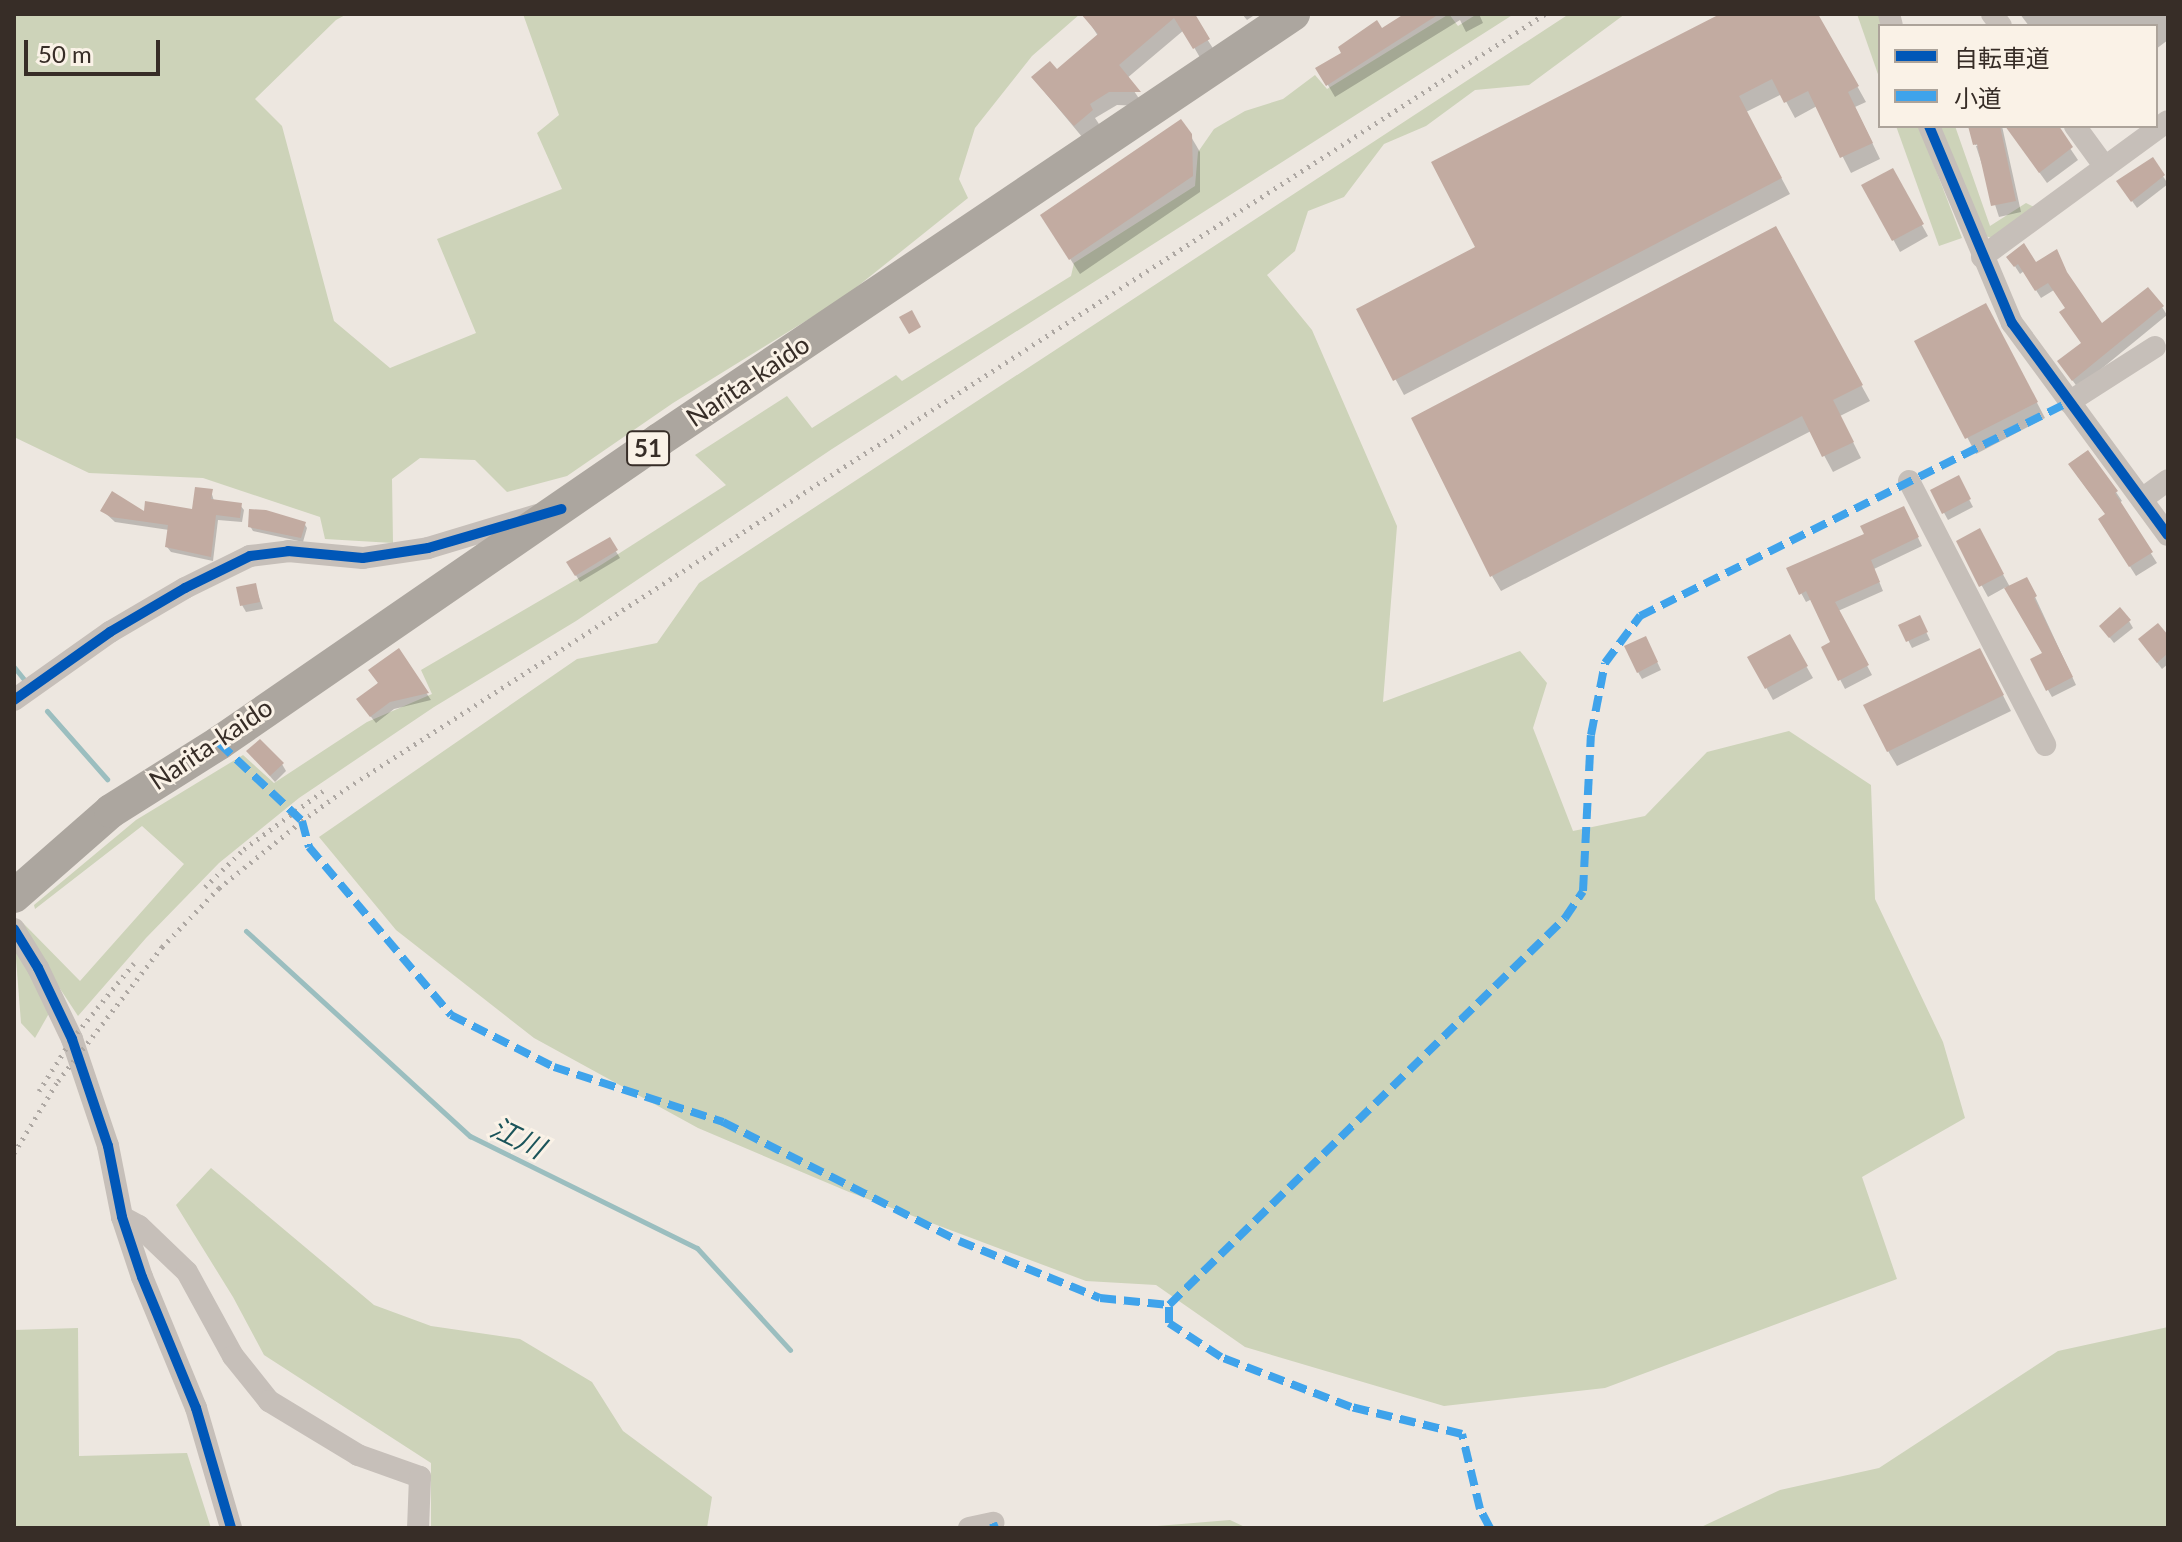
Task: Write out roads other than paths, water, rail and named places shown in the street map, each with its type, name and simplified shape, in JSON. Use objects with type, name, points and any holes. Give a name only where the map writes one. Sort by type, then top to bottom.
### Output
[{"type":"highway","name":"Narita-kaido","points":[[14,896],[111,811],[219,743],[295,687],[1293,14]]},
{"type":"street","points":[[1982,257],[2168,121]]},
{"type":"street","points":[[1930,128],[2012,323],[2168,535]]},
{"type":"street","points":[[2076,128],[2105,167]]},
{"type":"street","points":[[2069,402],[2155,347]]},
{"type":"street","points":[[2142,499],[2168,480]]},
{"type":"street","points":[[1909,481],[2045,745]]},
{"type":"street","points":[[14,700],[110,632],[185,588],[250,556],[288,551],[363,558],[428,548],[561,509]]},
{"type":"street","points":[[14,929],[38,968],[72,1039],[108,1146],[122,1217],[142,1277],[196,1408],[231,1528]]},
{"type":"street","points":[[122,1217],[139,1226],[187,1272],[233,1356],[269,1401],[358,1455],[420,1477],[418,1528]]},
{"type":"street","points":[[969,1528],[993,1523]]},
{"type":"waterway","name":"江川","points":[[14,667],[26,682]]},
{"type":"waterway","name":"江川","points":[[47,711],[107,779]]},
{"type":"waterway","name":"江川","points":[[246,931],[470,1136],[697,1248],[790,1350]]},
{"type":"railway","points":[[14,1153],[58,1081],[162,947],[219,888],[302,821],[347,788],[1545,14]]},
{"type":"railway","points":[[205,887],[244,849],[323,791]]},
{"type":"railway","points":[[39,1091],[72,1039],[134,963]]}]
